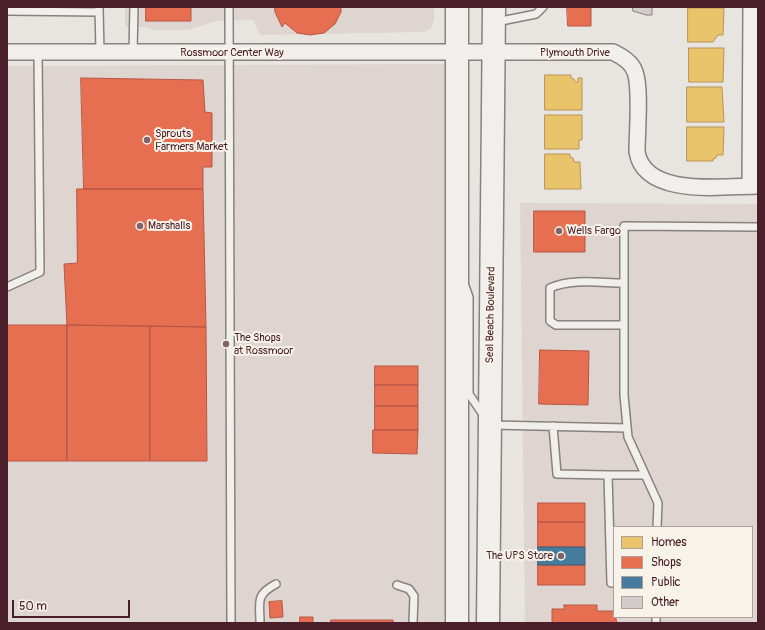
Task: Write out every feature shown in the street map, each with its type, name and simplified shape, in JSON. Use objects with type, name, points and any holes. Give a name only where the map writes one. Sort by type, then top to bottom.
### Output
[{"type":"main road","points":[[457,7],[457,623]]},
{"type":"main road","name":"Seal Beach Boulevard","points":[[488,623],[494,15]]},
{"type":"street","points":[[751,7],[754,186]]},
{"type":"street","name":"Rossmoor Center Way","points":[[7,52],[456,52]]},
{"type":"street","name":"Plymouth Drive","points":[[456,52],[613,52],[625,58],[635,70],[638,83],[637,152],[639,160],[647,171],[665,183],[679,186],[754,186]]},
{"type":"lane","points":[[133,52],[134,7]]},
{"type":"lane","points":[[229,7],[231,623]]},
{"type":"lane","points":[[494,15],[536,14],[543,7]]},
{"type":"lane","points":[[7,12],[99,9],[100,52]]},
{"type":"lane","points":[[7,287],[40,272],[38,52]]},
{"type":"lane","points":[[657,526],[658,503],[628,437],[627,428],[624,395],[624,226],[758,227]]},
{"type":"lane","points":[[457,266],[469,297],[469,394],[490,425],[627,428]]},
{"type":"lane","points":[[624,283],[568,283],[558,284],[550,288],[550,321],[556,324],[624,325]]},
{"type":"lane","points":[[553,426],[557,474],[645,475]]},
{"type":"lane","points":[[608,475],[611,583],[613,584]]},
{"type":"lane","points":[[260,623],[260,599],[264,590],[276,584]]},
{"type":"lane","points":[[397,585],[409,589],[414,596],[413,623]]},
{"type":"shaded area","points":[[125,7],[434,7],[434,20],[431,28],[425,32],[260,35],[253,20],[217,21],[188,30],[153,30],[147,27],[125,27]]},
{"type":"shaded area","name":"The Shops at Rossmoor","points":[[446,64],[446,623],[7,623],[7,66]]},
{"type":"shaded area","points":[[520,203],[758,204],[758,623],[525,623]]},
{"type":"building: Homes","points":[[688,8],[724,8],[723,35],[718,35],[713,42],[688,42]]},
{"type":"building: Homes","points":[[689,48],[724,48],[723,82],[689,82]]},
{"type":"building: Homes","points":[[545,75],[571,75],[571,78],[574,79],[575,82],[578,82],[578,78],[582,78],[582,110],[545,110]]},
{"type":"building: Homes","points":[[687,87],[722,87],[724,122],[687,122]]},
{"type":"building: Homes","points":[[545,115],[582,115],[582,140],[579,140],[579,149],[545,149]]},
{"type":"building: Homes","points":[[687,127],[724,127],[723,155],[717,155],[713,161],[687,161]]},
{"type":"building: Homes","points":[[545,154],[570,154],[570,157],[573,158],[574,162],[580,162],[581,189],[545,189]]},
{"type":"building: Shops","points":[[146,7],[191,7],[191,21],[146,21]]},
{"type":"building: Shops","points":[[275,7],[341,7],[341,12],[335,24],[324,33],[310,35],[297,33],[285,23],[282,27],[275,12]]},
{"type":"building: Shops","points":[[567,7],[591,7],[591,26],[568,26]]},
{"type":"building: Shops","name":"Sprouts Farmers Market","points":[[81,78],[203,80],[205,112],[212,113],[212,167],[203,167],[203,189],[84,189]]},
{"type":"building: Shops","name":"Marshalls","points":[[77,189],[203,189],[206,327],[67,325],[64,264],[77,263]]},
{"type":"building: Shops","name":"Wells Fargo","points":[[534,211],[585,211],[585,252],[534,252]]},
{"type":"building: Shops","points":[[7,325],[67,325],[67,461],[7,461]]},
{"type":"building: Shops","points":[[67,325],[150,326],[150,461],[67,461]]},
{"type":"building: Shops","points":[[150,326],[206,327],[207,461],[150,461]]},
{"type":"building: Shops","points":[[540,350],[589,351],[588,405],[539,404]]},
{"type":"building: Shops","points":[[375,366],[418,366],[418,385],[375,385]]},
{"type":"building: Shops","points":[[375,385],[418,385],[418,406],[375,406]]},
{"type":"building: Shops","points":[[375,406],[418,406],[418,430],[375,430]]},
{"type":"building: Shops","points":[[373,430],[418,430],[417,454],[373,453]]},
{"type":"building: Shops","points":[[538,503],[585,503],[585,522],[538,522]]},
{"type":"building: Shops","points":[[538,522],[585,522],[585,547],[538,547]]},
{"type":"building: Shops","points":[[538,565],[585,565],[585,585],[538,585]]},
{"type":"building: Shops","points":[[282,601],[283,617],[270,618],[269,602]]},
{"type":"building: Shops","points":[[564,605],[597,605],[597,611],[613,611],[613,618],[616,618],[617,623],[552,623],[552,609],[564,609]]},
{"type":"building: Shops","points":[[300,617],[313,617],[313,623],[300,623]]},
{"type":"building: Shops","points":[[331,620],[393,620],[393,623],[331,623]]},
{"type":"building: Public","name":"The UPS Store","points":[[538,547],[585,547],[585,565],[538,565]]},
{"type":"building: Other","points":[[633,7],[652,7],[652,15],[646,15],[633,11]]},
{"type":"place","name":"Sprouts Farmers Market","points":[[147,140]]},
{"type":"place","name":"Marshalls","points":[[140,226]]},
{"type":"place","name":"Wells Fargo","points":[[559,231]]},
{"type":"place","name":"The Shops at Rossmoor","points":[[226,344]]},
{"type":"place","name":"The UPS Store","points":[[561,556]]}]
